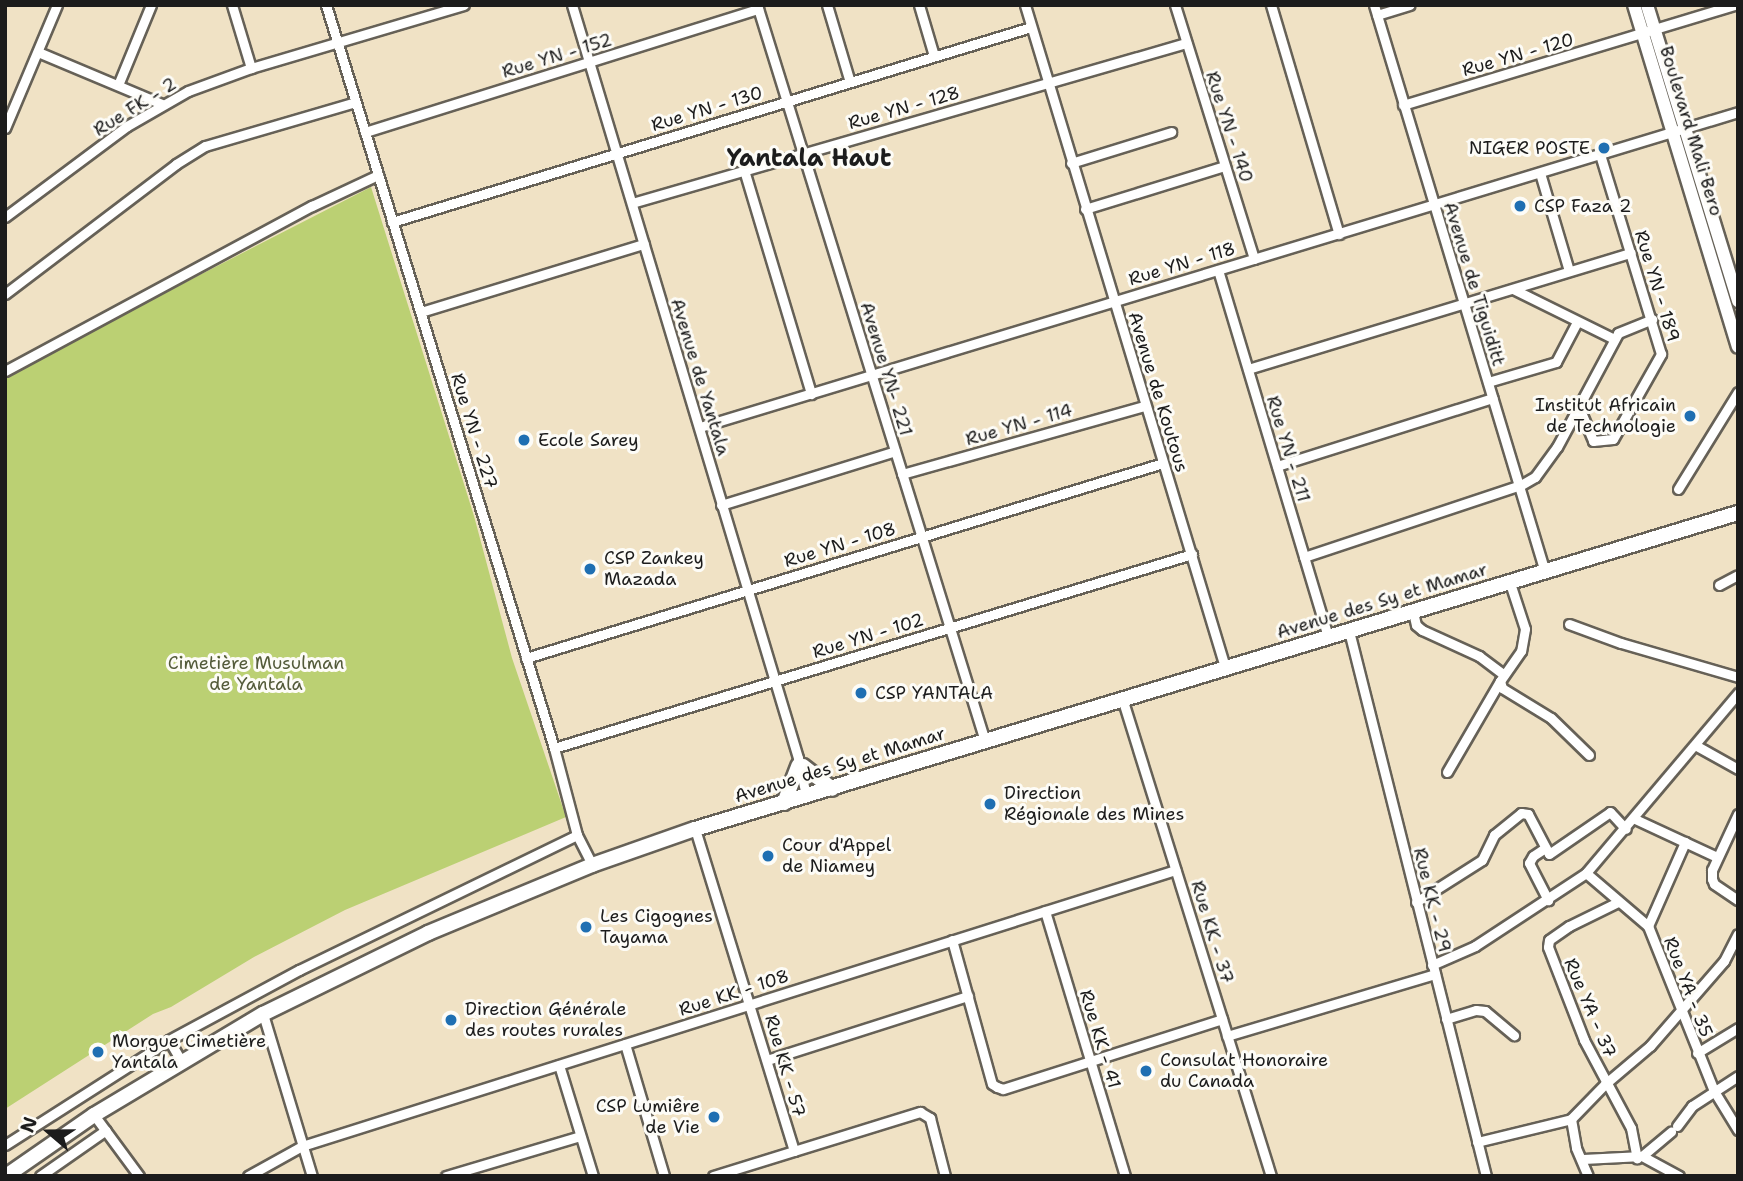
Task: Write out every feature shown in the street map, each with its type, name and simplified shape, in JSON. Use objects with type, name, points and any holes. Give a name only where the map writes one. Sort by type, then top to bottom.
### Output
[{"type":"highway","name":"Avenue des Sy et Mamar","points":[[6,1176],[94,1115],[263,1014],[428,933],[592,865],[695,830],[1122,698],[1737,514]]},
{"type":"highway","points":[[784,803],[800,763],[832,789]]},
{"type":"main road","name":"Boulevard Mali Bero","points":[[1634,5],[1648,32],[1738,301]]},
{"type":"main road","name":"Boulevard Mali Bero","points":[[1647,5],[1648,32]]},
{"type":"main road","name":"Boulevard Mali Bero","points":[[1679,130],[1738,347]]},
{"type":"street","points":[[5,128],[57,5]]},
{"type":"street","points":[[118,85],[151,5]]},
{"type":"street","points":[[232,5],[251,68]]},
{"type":"street","name":"Rue YN - 227","points":[[326,5],[554,748],[577,835],[592,865]]},
{"type":"street","name":"Rue FK - 2","points":[[5,217],[127,126],[162,104],[251,68],[464,5]]},
{"type":"street","name":"Avenue de Yantala","points":[[572,5],[808,795]]},
{"type":"street","points":[[827,5],[850,82]]},
{"type":"street","points":[[919,5],[934,56]]},
{"type":"street","name":"Avenue de Koutous","points":[[1025,5],[1225,667]]},
{"type":"street","name":"Rue YN - 140","points":[[1175,5],[1255,259]]},
{"type":"street","points":[[1271,5],[1339,234]]},
{"type":"street","points":[[1375,10],[1409,5]]},
{"type":"street","points":[[1735,5],[1738,17]]},
{"type":"street","name":"Rue YN - 120","points":[[1403,105],[1735,5]]},
{"type":"street","name":"Rue YN - 152","points":[[365,132],[589,63],[758,7]]},
{"type":"street","name":"Avenue YN- 221","points":[[758,7],[985,741]]},
{"type":"street","name":"Avenue de Tiguiditt","points":[[1375,10],[1521,485],[1545,572]]},
{"type":"street","name":"Rue YN - 130","points":[[392,222],[1031,27]]},
{"type":"street","name":"Rue YN - 128","points":[[632,203],[1186,43]]},
{"type":"street","points":[[38,52],[162,104]]},
{"type":"street","points":[[5,294],[176,164],[205,146],[355,102]]},
{"type":"street","name":"Rue YN - 118","points":[[699,427],[1738,112]]},
{"type":"street","points":[[1071,163],[1171,132]]},
{"type":"street","name":"Rue YN - 189","points":[[1578,405],[1593,441],[1614,438],[1661,354],[1600,154]]},
{"type":"street","points":[[1085,209],[1226,166]]},
{"type":"street","points":[[744,170],[811,394]]},
{"type":"street","points":[[1540,173],[1569,271]]},
{"type":"street","points":[[5,371],[299,213],[378,175]]},
{"type":"street","points":[[421,312],[644,244]]},
{"type":"street","points":[[1248,369],[1631,253]]},
{"type":"street","name":"Rue YN - 211","points":[[1218,270],[1328,637]]},
{"type":"street","points":[[1513,289],[1614,339]]},
{"type":"street","points":[[1304,557],[1521,485],[1543,468],[1619,332],[1652,320]]},
{"type":"street","points":[[1488,382],[1556,362],[1577,322]]},
{"type":"street","points":[[1678,489],[1738,391]]},
{"type":"street","points":[[1277,466],[1493,398]]},
{"type":"street","name":"Rue YN - 114","points":[[902,474],[1144,406]]},
{"type":"street","points":[[721,505],[895,451]]},
{"type":"street","name":"Rue YN - 108","points":[[526,658],[1163,463]]},
{"type":"street","name":"Rue YN - 102","points":[[554,748],[1192,554]]},
{"type":"street","points":[[1719,585],[1738,575]]},
{"type":"street","points":[[1447,772],[1502,678],[1521,651],[1525,629],[1510,583]]},
{"type":"street","points":[[1413,612],[1416,625],[1422,630],[1479,656],[1502,678],[1508,694],[1550,718],[1589,755]]},
{"type":"street","points":[[1569,624],[1621,643],[1738,677]]},
{"type":"street","name":"Rue KK - 29","points":[[1349,631],[1486,1176]]},
{"type":"street","points":[[1227,1036],[1434,970],[1548,900],[1586,873],[1635,819],[1738,693]]},
{"type":"street","name":"Rue KK - 37","points":[[1122,698],[1271,1176]]},
{"type":"street","points":[[1695,745],[1738,769]]},
{"type":"street","points":[[1416,901],[1482,860],[1494,835],[1521,813],[1528,814],[1545,848],[1553,854],[1610,812],[1626,828]]},
{"type":"street","points":[[1738,814],[1717,858],[1712,879],[1714,884],[1738,900]]},
{"type":"street","points":[[1635,819],[1717,858]]},
{"type":"street","name":"Rue KK - 57","points":[[695,830],[794,1151]]},
{"type":"street","points":[[5,1145],[169,1040],[299,970],[577,835]]},
{"type":"street","points":[[1648,926],[1685,842]]},
{"type":"street","points":[[1545,848],[1532,856],[1529,863],[1548,900]]},
{"type":"street","name":"Rue KK - 108","points":[[248,1176],[302,1146],[1175,870]]},
{"type":"street","name":"Rue YA - 35","points":[[1586,873],[1648,926],[1697,1053],[1714,1091],[1738,1130]]},
{"type":"street","name":"Rue YA - 37","points":[[1618,902],[1569,926],[1548,942],[1561,986],[1605,1084],[1631,1128],[1640,1157]]},
{"type":"street","name":"Rue KK - 41","points":[[1045,911],[1124,1175]]},
{"type":"street","points":[[1477,1142],[1572,1119],[1605,1084],[1650,1046],[1724,961],[1738,934]]},
{"type":"street","points":[[953,940],[992,1084],[1003,1089],[1222,1019]]},
{"type":"street","points":[[766,1060],[968,996]]},
{"type":"street","points":[[1446,1018],[1485,1011],[1514,1035]]},
{"type":"street","points":[[263,1014],[312,1176]]},
{"type":"street","points":[[1697,1053],[1738,1028]]},
{"type":"street","points":[[169,1040],[181,1061]]},
{"type":"street","points":[[625,1044],[664,1176]]},
{"type":"street","points":[[559,1065],[593,1176]]},
{"type":"street","points":[[1640,1157],[1674,1129],[1692,1106],[1738,1076]]},
{"type":"street","points":[[713,1176],[920,1111],[926,1113],[945,1176]]},
{"type":"street","points":[[94,1115],[139,1176]]},
{"type":"street","points":[[1572,1119],[1576,1148],[1583,1159],[1588,1176]]},
{"type":"street","points":[[40,1176],[106,1130]]},
{"type":"street","points":[[446,1176],[580,1136]]},
{"type":"street","points":[[1583,1159],[1640,1157],[1679,1176]]},
{"type":"green space","name":"Cimetière Musulman de Yantala","points":[[371,187],[474,516],[512,658],[566,817],[345,910],[254,957],[171,1007],[153,1014],[5,1109],[5,375]]},
{"type":"place","name":"NIGER POSTE","points":[[1604,148]]},
{"type":"place","name":"CSP Faza 2","points":[[1520,206]]},
{"type":"place","name":"Institut Africain de Technologie","points":[[1690,416]]},
{"type":"place","name":"Ecole Sarey","points":[[524,440]]},
{"type":"place","name":"CSP Zankey Mazada","points":[[590,569]]},
{"type":"place","name":"CSP YANTALA","points":[[861,693]]},
{"type":"place","name":"Direction Régionale des Mines","points":[[990,804]]},
{"type":"place","name":"Cour d'Appel de Niamey","points":[[768,856]]},
{"type":"place","name":"Les Cigognes Tayama","points":[[586,927]]},
{"type":"place","name":"Direction Générale des routes rurales","points":[[451,1020]]},
{"type":"place","name":"Morgue Cimetière Yantala","points":[[98,1052]]},
{"type":"place","name":"Consulat Honoraire du Canada","points":[[1146,1071]]},
{"type":"place","name":"CSP Lumiêre de Vie","points":[[714,1117]]},
{"type":"district","name":"Yantala Haut","points":[[809,159]]}]
